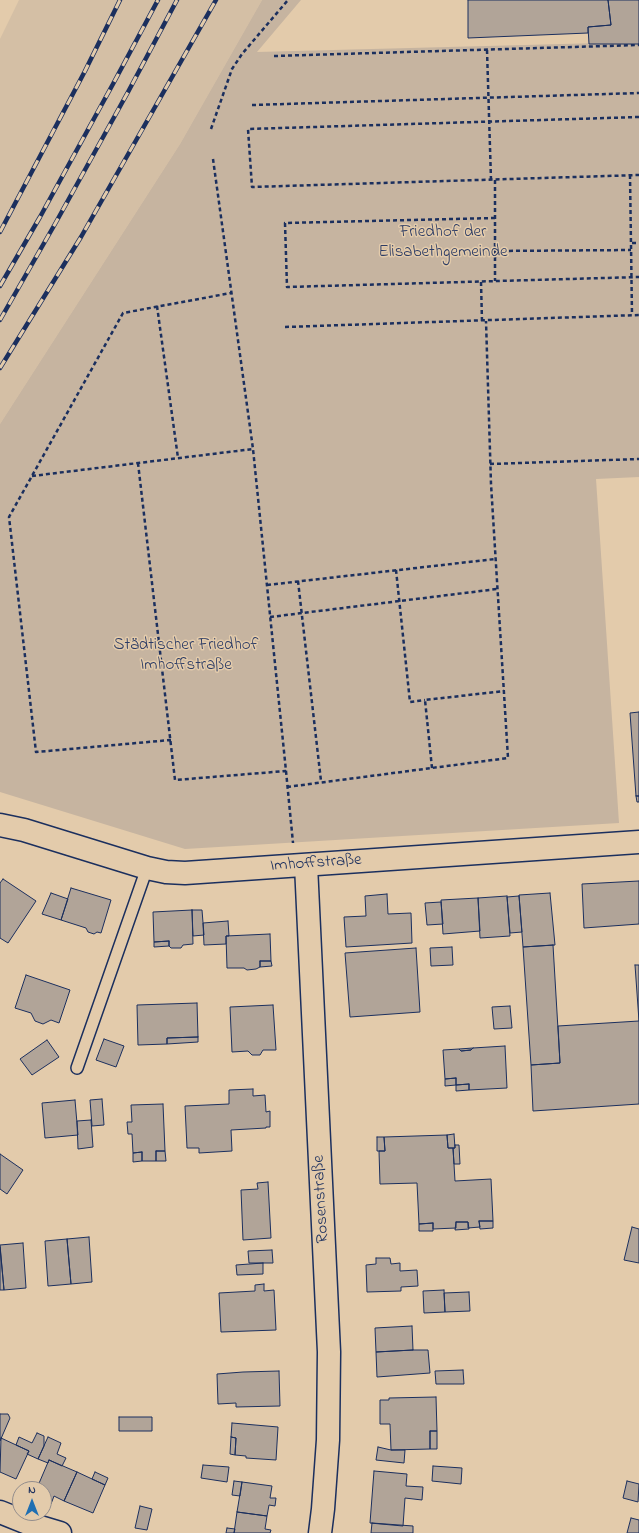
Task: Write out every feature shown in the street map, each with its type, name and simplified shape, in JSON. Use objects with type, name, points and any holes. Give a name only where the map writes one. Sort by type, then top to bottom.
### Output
[{"type":"street","name":"Imhoffstraße","points":[[0,824],[147,868],[166,872],[301,865],[639,842]]},
{"type":"street","name":"Rosenstraße","points":[[301,865],[329,1352],[328,1440],[320,1533]]},
{"type":"street","points":[[0,1512],[30,1524],[60,1533]]},
{"type":"lane","points":[[76,1068],[147,868]]},
{"type":"path","points":[[210,129],[232,68],[288,0]]},
{"type":"path","points":[[274,56],[639,45]]},
{"type":"path","points":[[487,50],[491,180]]},
{"type":"path","points":[[252,105],[639,93]]},
{"type":"path","points":[[639,118],[248,129],[252,187],[639,175]]},
{"type":"path","points":[[213,159],[252,449],[287,786],[301,865]]},
{"type":"path","points":[[630,175],[632,315]]},
{"type":"path","points":[[495,180],[495,281]]},
{"type":"path","points":[[495,218],[285,223],[288,287],[639,277]]},
{"type":"path","points":[[631,243],[639,243]]},
{"type":"path","points":[[495,251],[631,250]]},
{"type":"path","points":[[481,282],[482,321]]},
{"type":"path","points":[[171,740],[36,752],[9,517],[123,312],[231,293]]},
{"type":"path","points":[[158,306],[178,458]]},
{"type":"path","points":[[285,327],[639,315]]},
{"type":"path","points":[[287,786],[508,758],[490,464],[486,321]]},
{"type":"path","points":[[32,476],[252,449]]},
{"type":"path","points":[[490,464],[639,459]]},
{"type":"path","points":[[138,463],[175,780],[286,771]]},
{"type":"path","points":[[267,585],[495,559]]},
{"type":"path","points":[[396,570],[410,702],[504,692]]},
{"type":"path","points":[[298,581],[321,782]]},
{"type":"path","points":[[270,617],[497,589]]},
{"type":"path","points":[[425,700],[432,768]]},
{"type":"shaded area","points":[[19,0],[262,0],[180,144],[0,424],[0,39]]},
{"type":"green space","name":"Städtischer Friedhof Imhoffstraße","points":[[262,0],[301,0],[257,52],[639,42],[639,477],[596,479],[619,823],[185,849],[0,792],[0,424],[180,144]]},
{"type":"building","points":[[468,0],[608,0],[611,25],[588,27],[588,33],[468,38]]},
{"type":"building","points":[[608,0],[639,0],[639,44],[589,44],[588,27],[611,25]]},
{"type":"building","points":[[639,712],[639,796],[636,796],[630,713]]},
{"type":"building","points":[[636,796],[639,796],[639,802],[637,802]]},
{"type":"building","points":[[3,879],[36,901],[8,943],[0,938],[0,883]]},
{"type":"building","points":[[639,881],[639,924],[584,928],[582,884]]},
{"type":"building","points":[[71,888],[111,900],[101,933],[97,932],[94,934],[88,932],[86,928],[61,920]]},
{"type":"building","points":[[51,893],[68,899],[61,920],[42,914]]},
{"type":"building","points":[[550,893],[555,945],[523,947],[519,895]]},
{"type":"building","points":[[387,894],[388,914],[411,913],[412,943],[346,947],[344,917],[366,916],[365,896]]},
{"type":"building","points":[[507,896],[510,936],[480,938],[478,898]]},
{"type":"building","points":[[519,896],[522,932],[510,933],[507,897]]},
{"type":"building","points":[[478,898],[480,931],[443,934],[441,900]]},
{"type":"building","points":[[441,902],[443,924],[427,925],[425,903]]},
{"type":"building","points":[[192,910],[193,944],[183,945],[181,948],[171,948],[169,946],[169,941],[154,942],[153,912]]},
{"type":"building","points":[[192,910],[202,910],[204,935],[193,936]]},
{"type":"building","points":[[228,921],[229,936],[226,936],[226,944],[204,945],[203,923]]},
{"type":"building","points":[[270,934],[271,961],[260,961],[260,967],[256,969],[247,970],[244,968],[227,968],[226,936]]},
{"type":"building","points":[[169,941],[169,946],[154,947],[154,942]]},
{"type":"building","points":[[553,945],[560,1063],[531,1065],[523,947]]},
{"type":"building","points":[[452,947],[453,965],[431,966],[430,948]]},
{"type":"building","points":[[416,948],[420,1012],[350,1017],[345,953]]},
{"type":"building","points":[[260,961],[271,961],[272,966],[260,967]]},
{"type":"building","points":[[635,965],[639,965],[639,1021]]},
{"type":"building","points":[[26,975],[70,990],[59,1023],[51,1020],[43,1024],[35,1021],[31,1013],[15,1008]]},
{"type":"building","points":[[197,1003],[198,1037],[167,1038],[167,1044],[138,1045],[137,1005]]},
{"type":"building","points":[[273,1005],[276,1050],[263,1050],[260,1055],[252,1055],[248,1051],[232,1052],[230,1007]]},
{"type":"building","points":[[510,1006],[512,1028],[494,1029],[492,1007]]},
{"type":"building","points":[[639,1021],[639,1104],[533,1111],[531,1065],[560,1063],[558,1026]]},
{"type":"building","points":[[198,1037],[198,1042],[167,1044],[167,1038]]},
{"type":"building","points":[[104,1039],[124,1046],[116,1067],[96,1060]]},
{"type":"building","points":[[47,1040],[59,1057],[32,1075],[20,1059]]},
{"type":"building","points":[[505,1046],[507,1088],[469,1090],[469,1084],[456,1085],[456,1078],[445,1079],[443,1050],[459,1049],[461,1051],[471,1050],[473,1048]]},
{"type":"building","points":[[473,1048],[471,1050],[461,1051],[459,1049]]},
{"type":"building","points":[[456,1078],[456,1085],[445,1086],[445,1079]]},
{"type":"building","points":[[469,1084],[469,1090],[456,1091],[456,1085]]},
{"type":"building","points":[[253,1089],[253,1096],[265,1095],[266,1112],[270,1111],[270,1127],[231,1130],[232,1151],[199,1153],[199,1148],[187,1148],[185,1106],[229,1104],[229,1090]]},
{"type":"building","points":[[102,1099],[104,1125],[92,1126],[90,1100]]},
{"type":"building","points":[[75,1100],[78,1135],[45,1138],[42,1103]]},
{"type":"building","points":[[163,1104],[165,1151],[156,1151],[156,1161],[142,1161],[142,1152],[133,1153],[132,1134],[128,1134],[127,1122],[132,1122],[131,1105]]},
{"type":"building","points":[[91,1120],[93,1147],[78,1149],[77,1121]]},
{"type":"building","points":[[454,1134],[455,1148],[448,1148],[447,1135]]},
{"type":"building","points":[[447,1135],[448,1148],[453,1148],[455,1181],[491,1179],[493,1221],[479,1221],[480,1227],[468,1228],[468,1222],[456,1222],[456,1228],[433,1229],[433,1223],[419,1224],[417,1183],[380,1184],[379,1151],[385,1151],[384,1137]]},
{"type":"building","points":[[377,1137],[384,1137],[385,1151],[377,1151]]},
{"type":"building","points":[[455,1145],[459,1145],[460,1164],[454,1164],[453,1148],[455,1148]]},
{"type":"building","points":[[156,1151],[165,1151],[166,1161],[156,1161]]},
{"type":"building","points":[[142,1152],[142,1161],[133,1162],[133,1153]]},
{"type":"building","points":[[0,1154],[23,1170],[7,1194],[0,1189]]},
{"type":"building","points":[[268,1182],[271,1238],[243,1240],[241,1190],[258,1189],[257,1183]]},
{"type":"building","points":[[479,1221],[493,1221],[493,1228],[480,1229]]},
{"type":"building","points":[[456,1222],[468,1222],[469,1229],[455,1230]]},
{"type":"building","points":[[433,1223],[433,1231],[419,1231],[419,1224]]},
{"type":"building","points":[[632,1227],[639,1229],[639,1263],[624,1260]]},
{"type":"building","points":[[89,1237],[92,1282],[71,1284],[67,1239]]},
{"type":"building","points":[[67,1239],[71,1284],[48,1286],[45,1241]]},
{"type":"building","points":[[23,1243],[26,1288],[4,1290],[0,1245]]},
{"type":"building","points":[[0,1247],[4,1290],[0,1290]]},
{"type":"building","points":[[272,1250],[273,1263],[249,1263],[248,1251]]},
{"type":"building","points":[[376,1258],[390,1258],[391,1264],[400,1263],[400,1271],[417,1270],[418,1286],[401,1287],[401,1291],[367,1292],[366,1265],[376,1264]]},
{"type":"building","points":[[263,1263],[263,1274],[237,1275],[236,1265]]},
{"type":"building","points":[[264,1284],[264,1291],[274,1290],[276,1330],[221,1332],[219,1293],[255,1291],[255,1285]]},
{"type":"building","points":[[444,1290],[445,1312],[424,1313],[423,1291]]},
{"type":"building","points":[[469,1292],[470,1311],[445,1312],[444,1293]]},
{"type":"building","points":[[412,1326],[413,1350],[376,1352],[375,1328]]},
{"type":"building","points":[[428,1350],[430,1373],[377,1377],[376,1352]]},
{"type":"building","points":[[463,1370],[464,1384],[436,1384],[435,1371]]},
{"type":"building","points":[[279,1371],[280,1406],[236,1407],[236,1403],[218,1404],[217,1374]]},
{"type":"building","points":[[436,1397],[437,1431],[430,1431],[430,1449],[391,1450],[390,1424],[380,1424],[380,1400],[389,1400],[389,1398]]},
{"type":"building","points":[[0,1414],[8,1414],[10,1418],[0,1441]]},
{"type":"building","points":[[119,1417],[152,1417],[152,1431],[119,1431]]},
{"type":"building","points":[[232,1423],[278,1427],[276,1460],[246,1458],[246,1456],[235,1455],[236,1438],[231,1437]]},
{"type":"building","points":[[430,1431],[437,1431],[437,1449],[430,1449]]},
{"type":"building","points":[[37,1433],[44,1436],[44,1446],[38,1459],[27,1454],[29,1451],[16,1445],[19,1437],[32,1443]]},
{"type":"building","points":[[48,1437],[61,1443],[57,1454],[66,1458],[62,1466],[49,1460],[48,1463],[38,1459]]},
{"type":"building","points":[[231,1437],[236,1438],[235,1455],[230,1454]]},
{"type":"building","points":[[1,1438],[29,1451],[16,1479],[0,1472]]},
{"type":"building","points":[[378,1447],[391,1450],[405,1450],[404,1463],[376,1460]]},
{"type":"building","points":[[49,1460],[77,1472],[64,1501],[54,1496],[52,1501],[52,1481],[40,1481]]},
{"type":"building","points":[[203,1465],[229,1467],[227,1482],[201,1478]]},
{"type":"building","points":[[433,1466],[462,1468],[461,1484],[432,1481]]},
{"type":"building","points":[[374,1471],[407,1474],[406,1486],[423,1487],[422,1500],[405,1498],[403,1526],[370,1523]]},
{"type":"building","points":[[77,1472],[105,1485],[93,1513],[64,1501]]},
{"type":"building","points":[[95,1472],[108,1478],[105,1485],[92,1479]]},
{"type":"building","points":[[234,1481],[242,1482],[240,1496],[232,1495]]},
{"type":"building","points":[[627,1481],[639,1484],[638,1502],[623,1498]]},
{"type":"building","points":[[242,1482],[272,1486],[270,1498],[276,1498],[275,1506],[269,1505],[267,1516],[237,1512]]},
{"type":"building","points":[[140,1506],[152,1509],[147,1530],[135,1528]]},
{"type":"building","points":[[237,1512],[267,1516],[265,1529],[271,1530],[270,1533],[234,1533]]},
{"type":"building","points":[[631,1518],[639,1520],[639,1533],[627,1533]]},
{"type":"building","points":[[372,1523],[413,1526],[413,1533],[371,1533]]},
{"type":"building","points":[[227,1528],[235,1529],[234,1533],[226,1533]]},
{"type":"railway","points":[[0,232],[85,71],[120,0]]},
{"type":"railway","points":[[0,286],[40,217],[158,0]]},
{"type":"railway","points":[[0,320],[55,224],[177,0]]},
{"type":"railway","points":[[0,368],[81,237],[216,0]]},
{"type":"park label","name":"Friedhof der Elisabethgemeinde","points":[[443,243]]}]
